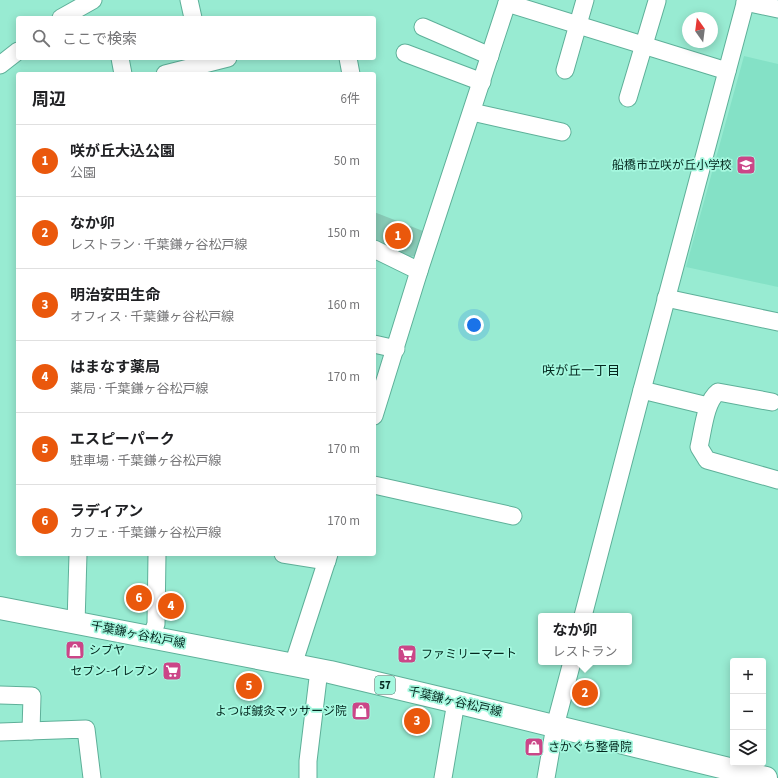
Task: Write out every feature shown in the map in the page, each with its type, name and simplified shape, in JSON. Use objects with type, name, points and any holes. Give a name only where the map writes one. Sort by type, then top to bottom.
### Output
[{"type":"main road","name":"千葉鎌ヶ谷松戸線","points":[[0,608],[293,665],[318,676],[456,702],[764,778]]},
{"type":"street","points":[[65,16],[93,0]]},
{"type":"street","points":[[189,0],[193,16]]},
{"type":"street","points":[[565,70],[584,0]]},
{"type":"street","points":[[628,98],[657,1]]},
{"type":"street","points":[[585,613],[666,298],[745,1],[778,9]]},
{"type":"street","points":[[376,405],[396,349],[419,272],[508,2],[727,71]]},
{"type":"street","points":[[423,27],[490,56]]},
{"type":"street","points":[[0,65],[16,53]]},
{"type":"street","points":[[405,53],[482,82]]},
{"type":"street","points":[[120,60],[123,72]]},
{"type":"street","points":[[173,72],[220,60]]},
{"type":"street","points":[[348,60],[351,72]]},
{"type":"street","points":[[472,112],[562,132]]},
{"type":"street","points":[[376,250],[419,272]]},
{"type":"street","points":[[666,298],[778,322]]},
{"type":"street","points":[[376,344],[396,349]]},
{"type":"street","points":[[642,390],[708,406]]},
{"type":"street","points":[[772,402],[718,392],[708,406],[699,447],[707,460],[778,480]]},
{"type":"street","points":[[376,484],[513,516]]},
{"type":"street","points":[[76,624],[78,556]]},
{"type":"street","points":[[151,637],[156,624],[157,556]]},
{"type":"street","points":[[293,665],[328,558],[306,556]]},
{"type":"street","points":[[546,778],[555,726],[571,665]]},
{"type":"street","points":[[308,778],[308,761],[318,676]]},
{"type":"street","points":[[0,695],[32,696],[31,731]]},
{"type":"street","points":[[443,778],[456,702]]},
{"type":"street","points":[[0,732],[86,729],[92,778]]},
{"type":"shaded area","name":"船橋市立咲が丘小学校","points":[[744,56],[778,64],[778,287],[686,267]]},
{"type":"shaded area","points":[[376,213],[423,231],[415,256],[409,257],[376,242]]},
{"type":"place","name":"船橋市立咲が丘小学校","points":[[746,165]]},
{"type":"place","name":"咲が丘大込公園","points":[[398,236]]},
{"type":"place","name":"ラディアン","points":[[139,598]]},
{"type":"place","name":"はまなす薬局","points":[[171,606]]},
{"type":"place","name":"シブヤ","points":[[75,650]]},
{"type":"place","name":"ファミリーマート","points":[[407,654]]},
{"type":"place","name":"セブン-イレブン","points":[[172,671]]},
{"type":"place","name":"エスピーパーク","points":[[249,686]]},
{"type":"place","name":"なか卯","points":[[585,693]]},
{"type":"place","name":"よつば鍼灸マッサージ院","points":[[361,711]]},
{"type":"place","name":"明治安田生命","points":[[417,721]]},
{"type":"place","name":"さかぐち整骨院","points":[[534,747]]},
{"type":"district","name":"咲が丘一丁目","points":[[581,371]]}]
